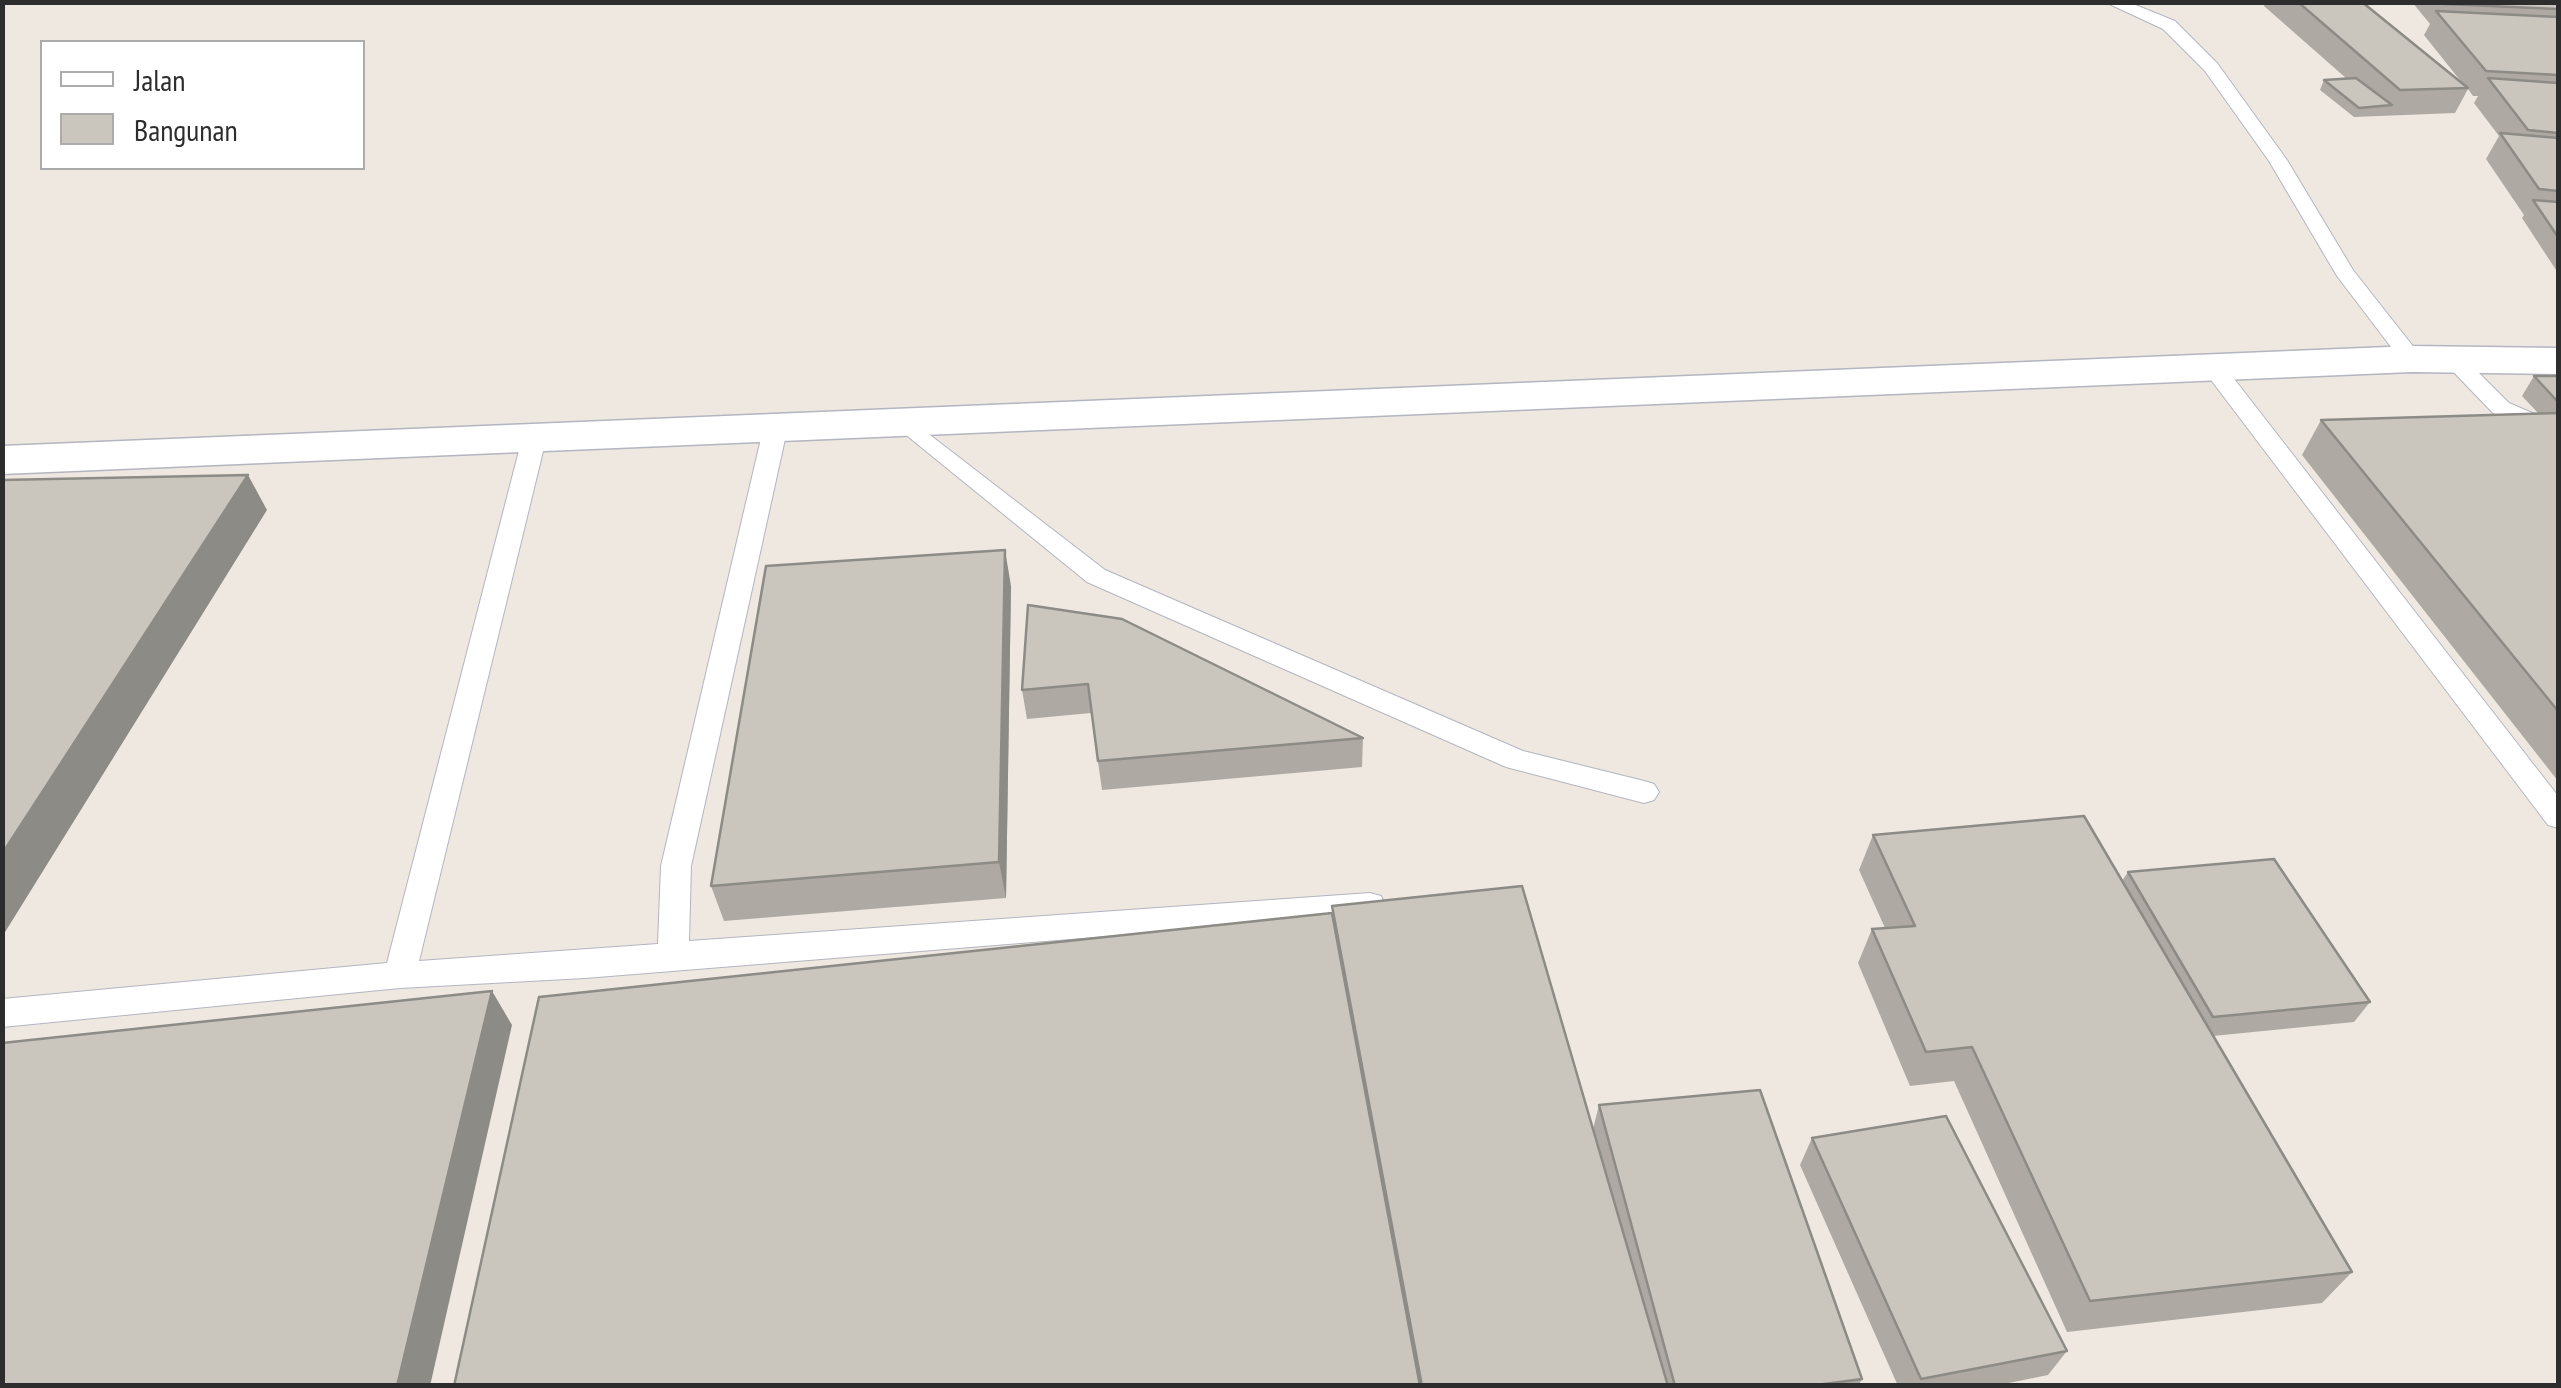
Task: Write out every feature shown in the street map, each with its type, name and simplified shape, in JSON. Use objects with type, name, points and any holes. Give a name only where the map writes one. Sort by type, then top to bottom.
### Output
[{"type":"street","points":[[2,460],[908,425],[2431,358],[2558,361]]},
{"type":"lane","points":[[2112,2],[2170,25],[2211,67],[2278,160],[2344,272],[2431,358],[2501,408],[2558,432]]},
{"type":"lane","points":[[2213,367],[2558,817]]},
{"type":"lane","points":[[908,425],[979,478],[1096,576],[1516,760],[1644,792]]},
{"type":"lane","points":[[673,955],[676,866],[775,430]]},
{"type":"lane","points":[[400,975],[534,439]]},
{"type":"lane","points":[[2,1013],[400,975],[1400,902]]},
{"type":"building","points":[[2298,2],[2362,2],[2468,88],[2400,90]]},
{"type":"building","points":[[2558,2],[2558,9],[2445,4]]},
{"type":"building","points":[[2436,11],[2558,17],[2558,75],[2486,71]]},
{"type":"building","points":[[2356,78],[2392,105],[2359,108],[2324,80]]},
{"type":"building","points":[[2488,78],[2558,83],[2558,133],[2528,130]]},
{"type":"building","points":[[2500,133],[2558,138],[2558,191],[2539,189]]},
{"type":"building","points":[[2533,200],[2558,202],[2558,237]]},
{"type":"building","points":[[2534,376],[2558,376],[2558,402]]},
{"type":"building","points":[[2558,413],[2558,711],[2321,420]]},
{"type":"building","points":[[248,475],[2,854],[2,480]]},
{"type":"building","points":[[1005,550],[999,862],[711,886],[766,566]]},
{"type":"building","points":[[1028,605],[1122,619],[1363,738],[1098,761],[1088,684],[1022,690]]},
{"type":"building","points":[[2084,816],[2352,1272],[2090,1301],[1972,1047],[1926,1052],[1872,929],[1915,926],[1873,835]]},
{"type":"building","points":[[2274,859],[2370,1002],[2213,1017],[2128,872]]},
{"type":"building","points":[[1522,886],[1668,1386],[1422,1386],[1332,906]]},
{"type":"building","points":[[1332,913],[1420,1386],[454,1386],[539,997]]},
{"type":"building","points":[[492,991],[397,1386],[2,1386],[2,1043]]},
{"type":"building","points":[[1760,1090],[1862,1379],[1809,1386],[1675,1386],[1599,1105]]},
{"type":"building","points":[[1946,1116],[2067,1351],[1921,1379],[1812,1138]]}]
